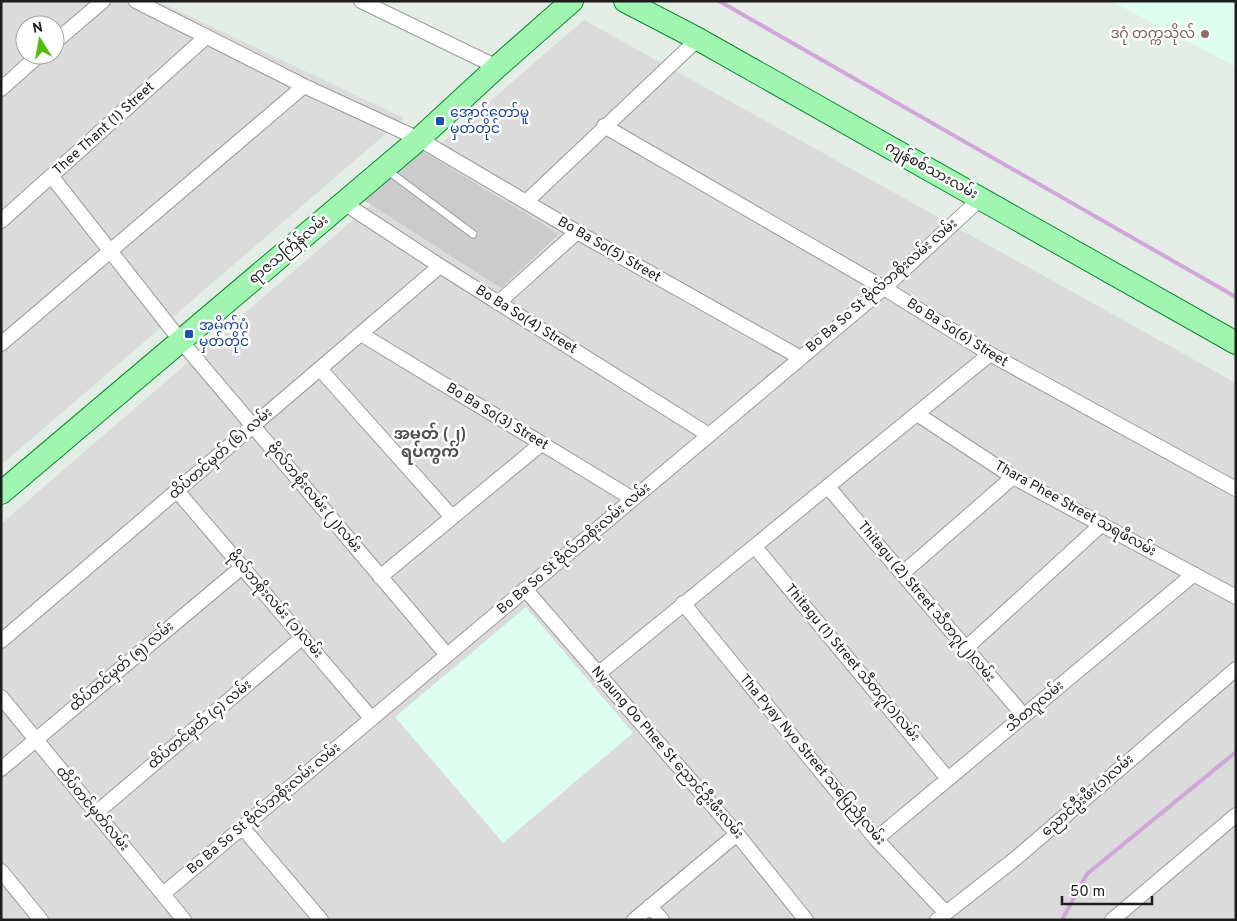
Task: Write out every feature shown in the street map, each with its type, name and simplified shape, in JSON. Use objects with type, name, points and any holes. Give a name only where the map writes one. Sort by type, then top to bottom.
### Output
[{"type":"main road","name":"ရာဇသင်္ကြန်လမ်း","points":[[1,493],[419,139],[497,66],[572,1]]},
{"type":"main road","name":"ကျန်စစ်သားလမ်း","points":[[624,1],[698,39],[1236,343]]},
{"type":"street","points":[[65,33],[103,1]]},
{"type":"street","name":"Bo Ba So(5) Street","points":[[136,1],[304,86],[419,139],[577,232],[801,358]]},
{"type":"street","points":[[361,1],[497,66]]},
{"type":"street","name":"Thee Thant (1) Street","points":[[1,221],[206,37]]},
{"type":"street","points":[[527,201],[698,39]]},
{"type":"street","points":[[1,89],[28,65]]},
{"type":"street","points":[[1,344],[304,86]]},
{"type":"street","name":"Bo Ba So(6) Street","points":[[604,126],[884,288],[990,354],[1236,489]]},
{"type":"street","name":"ဗိုလ်ဘစိုးလမ်း (၂)လမ်း","points":[[52,177],[181,341],[447,655]]},
{"type":"street","name":"Bo Ba So St ဗိုလ်ဘစိုးလမ်း လမ်း","points":[[163,894],[884,288],[980,199]]},
{"type":"street","name":"Bo Ba So(4) Street","points":[[344,203],[498,303],[709,435]]},
{"type":"street","points":[[498,303],[577,232]]},
{"type":"street","name":"ထိပ်တင်မှတ် (၆) လမ်း","points":[[1,641],[178,492],[440,266]]},
{"type":"street","name":"Bo Ba So(3) Street","points":[[361,334],[633,499]]},
{"type":"street","points":[[598,674],[990,354]]},
{"type":"street","points":[[320,369],[452,518]]},
{"type":"street","name":"Thara Phee Street သရဖီလမ်း","points":[[917,414],[1013,477],[1236,597]]},
{"type":"street","points":[[380,577],[542,444]]},
{"type":"street","points":[[903,573],[1013,477]]},
{"type":"street","name":"Thitagu (2) Street သီတဂူ(၂)လမ်း","points":[[828,487],[1024,716]]},
{"type":"street","name":"ဗိုလ်ဘစိုးလမ်း (၁)လမ်း","points":[[178,492],[371,718]]},
{"type":"street","points":[[965,649],[1102,524]]},
{"type":"street","name":"Thitagu (1) Street သီတဂူ(၁)လမ်း","points":[[755,547],[948,779]]},
{"type":"street","name":"ထိပ်တင်မှတ် (၅) လမ်း","points":[[1,769],[242,567]]},
{"type":"street","name":"သီတဂူလမ်း","points":[[876,839],[1194,574]]},
{"type":"street","name":"Nyaung Oo Phee St ညောင်ဦးဖီးလမ်း","points":[[526,589],[737,834],[806,920]]},
{"type":"street","name":"Tha Pyay Nyo Street သပြေညိုလမ်း","points":[[683,603],[876,839],[942,916]]},
{"type":"street","name":"ထိပ်တင်မှတ် (၄) လမ်း","points":[[96,813],[303,637]]},
{"type":"street","name":"ညောင်ဦးဖီး(၁)လမ်း","points":[[942,916],[1015,859],[1236,669]]},
{"type":"street","name":"ထိပ်တင်မှတ်လမ်း","points":[[1,697],[184,920]]},
{"type":"street","points":[[1112,920],[1236,815]]},
{"type":"street","points":[[242,827],[320,920]]},
{"type":"street","points":[[634,920],[737,834]]},
{"type":"street","points":[[1,871],[41,920]]},
{"type":"street","points":[[650,906],[662,920]]},
{"type":"lane","points":[[385,168],[473,234]]},
{"type":"shaded area","points":[[1,1],[157,1],[404,118],[1,465]]},
{"type":"shaded area","name":"ဒဂုံ တက္ကသိုလ်","points":[[1111,1],[1236,1],[1236,67]]},
{"type":"shaded area","points":[[584,20],[1236,383],[1236,920],[1,920],[1,524]]},
{"type":"shaded area","points":[[422,151],[559,234],[501,288],[362,199]]},
{"type":"shaded area","points":[[526,607],[633,733],[503,843],[395,717]]},
{"type":"waterway","points":[[719,1],[1236,297]]},
{"type":"waterway","points":[[1062,920],[1087,874],[1236,752]]},
{"type":"place","name":"ဒဂုံ တက္ကသိုလ်","points":[[1205,34]]},
{"type":"place","name":"အောင်တော်မူ မှတ်တိုင်","points":[[440,121]]},
{"type":"place","name":"အမှိုက်ပုံ မှတ်တိုင်","points":[[189,334]]},
{"type":"district","name":"အမှတ် (၂) ရပ်ကွက်","points":[[430,444]]}]
